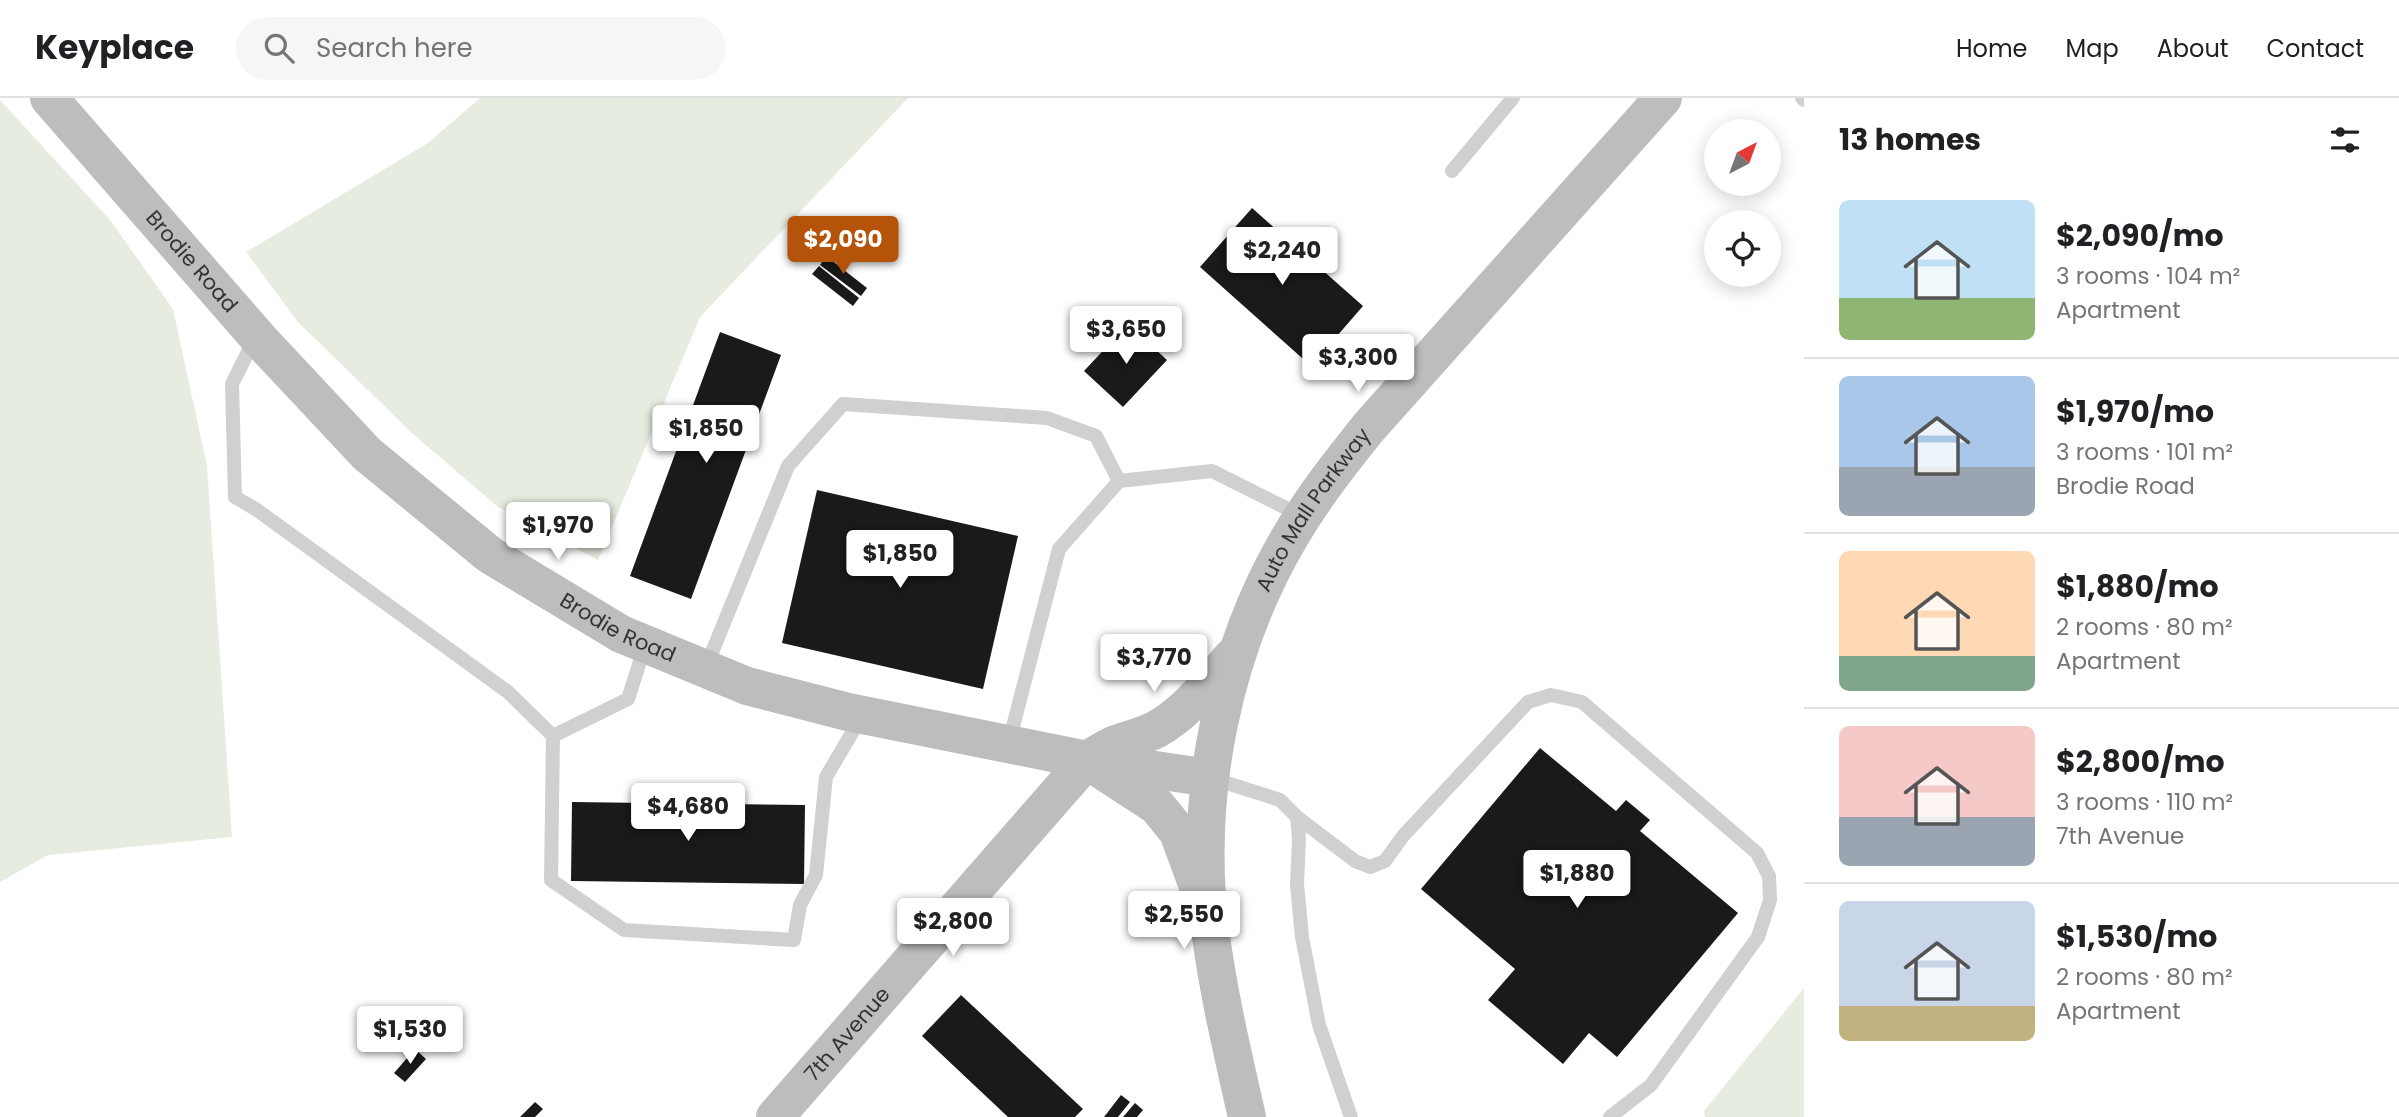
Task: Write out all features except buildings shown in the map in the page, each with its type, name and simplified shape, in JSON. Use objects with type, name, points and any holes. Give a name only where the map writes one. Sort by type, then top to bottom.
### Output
[{"type":"street","name":"Brodie Road","points":[[49,98],[256,335],[367,454],[490,555],[621,634],[747,686],[863,715],[1087,760],[1210,778]]},
{"type":"street","name":"Auto Mall Parkway","points":[[1210,928],[1206,846],[1210,778],[1231,668],[1254,608],[1290,537],[1325,482],[1369,427],[1652,102]]},
{"type":"street","points":[[1239,649],[1181,712],[1158,728],[1116,744],[1087,760],[1157,806],[1178,832],[1190,861],[1210,928],[1247,1117]]},
{"type":"street","name":"7th Avenue","points":[[775,1117],[1087,760]]},
{"type":"lane","points":[[1452,171],[1513,98]]},
{"type":"lane","points":[[256,335],[232,384],[235,498],[257,509],[508,692],[553,736],[551,880],[624,930],[794,940],[800,905],[816,875],[826,778],[863,715]]},
{"type":"lane","points":[[706,669],[788,466],[843,404],[955,414],[1047,418],[1096,436],[1118,481]]},
{"type":"lane","points":[[1009,744],[1059,549],[1118,481],[1212,471],[1303,516]]},
{"type":"lane","points":[[553,736],[628,699],[645,644]]},
{"type":"lane","points":[[1210,778],[1280,800],[1297,817],[1355,861],[1370,867],[1385,861],[1404,836],[1528,702],[1551,695],[1582,702],[1757,853],[1769,876],[1770,900],[1758,937],[1651,1085],[1610,1117]]},
{"type":"lane","points":[[1297,817],[1297,884],[1302,937],[1319,1026],[1350,1117]]},
{"type":"shaded area","points":[[480,98],[908,98],[700,317],[598,560],[498,507],[413,434],[298,322],[246,252],[428,143]]},
{"type":"shaded area","points":[[0,100],[110,220],[173,309],[207,466],[232,837],[48,855],[0,882]]},
{"type":"shaded area","points":[[1804,988],[1804,1117],[1705,1117],[1704,1111]]}]
